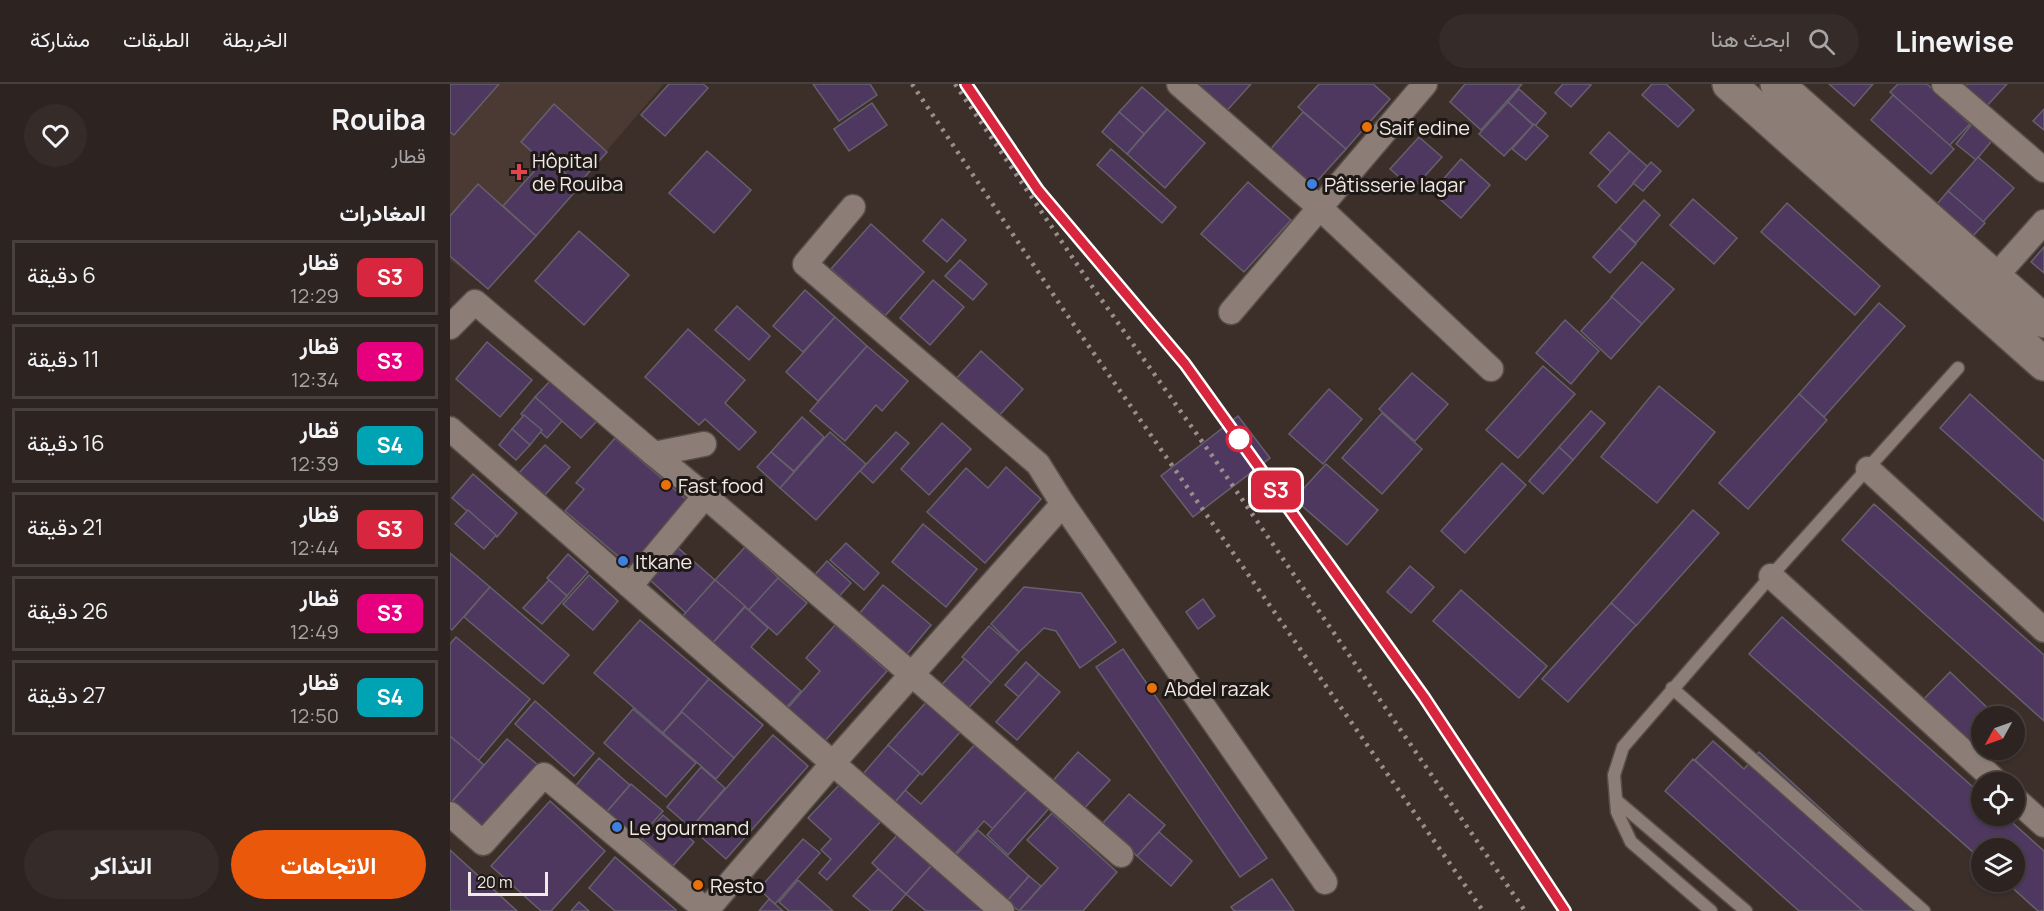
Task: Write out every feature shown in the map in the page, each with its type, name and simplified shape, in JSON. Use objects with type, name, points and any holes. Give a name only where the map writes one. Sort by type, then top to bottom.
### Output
[{"type":"main road","points":[[1729,84],[2044,364]]},
{"type":"main road","points":[[1778,84],[2044,321]]},
{"type":"street","points":[[1179,84],[1319,207],[1491,369]]},
{"type":"street","points":[[1231,312],[1425,84]]},
{"type":"street","points":[[1944,84],[2044,170]]},
{"type":"street","points":[[853,207],[805,264],[1038,464],[1063,504],[1325,882]]},
{"type":"street","points":[[1995,277],[2044,222]]},
{"type":"street","points":[[450,327],[475,302],[705,496],[1121,855]]},
{"type":"street","points":[[450,429],[1002,911]]},
{"type":"street","points":[[654,454],[704,444]]},
{"type":"street","points":[[1868,469],[2044,630]]},
{"type":"street","points":[[630,586],[705,496]]},
{"type":"street","points":[[450,814],[483,843],[544,775],[706,911],[833,763],[1063,504]]},
{"type":"street","points":[[1771,576],[1986,772]]},
{"type":"street","points":[[2025,808],[2044,825]]},
{"type":"lane","points":[[1711,911],[1631,842],[1617,812],[1614,775],[1623,747],[1672,688],[1958,368]]},
{"type":"lane","points":[[1672,688],[1924,911]]},
{"type":"lane","points":[[1616,800],[1746,911]]},
{"type":"shaded area","name":"Hôpital de Rouiba","points":[[450,84],[664,84],[488,289],[450,260]]},
{"type":"building","points":[[450,84],[499,84],[454,135],[450,132]]},
{"type":"building","points":[[669,84],[703,84],[708,88],[665,136],[641,115]]},
{"type":"building","points":[[813,84],[870,84],[877,95],[839,121]]},
{"type":"building","points":[[1189,84],[1251,84],[1223,115]]},
{"type":"building","points":[[1319,84],[1373,84],[1390,99],[1346,149],[1298,107]]},
{"type":"building","points":[[1465,84],[1522,84],[1481,130],[1450,102]]},
{"type":"building","points":[[1563,84],[1591,85],[1571,107],[1555,93]]},
{"type":"building","points":[[1652,84],[1666,84],[1694,110],[1678,127],[1642,95]]},
{"type":"building","points":[[1829,84],[1873,84],[1854,106]]},
{"type":"building","points":[[1898,84],[1927,84],[1970,124],[1948,147],[1890,92]]},
{"type":"building","points":[[1967,84],[2007,84],[1985,108],[1963,88]]},
{"type":"building","points":[[1142,87],[1167,109],[1144,134],[1119,112]]},
{"type":"building","points":[[1519,89],[1546,113],[1535,126],[1508,102]]},
{"type":"building","points":[[1893,95],[1954,149],[1931,174],[1871,120]]},
{"type":"building","points":[[1508,102],[1533,125],[1504,156],[1479,134]]},
{"type":"building","points":[[872,103],[887,125],[849,151],[834,129]]},
{"type":"building","points":[[554,104],[607,152],[574,189],[521,142]]},
{"type":"building","points":[[1167,109],[1205,143],[1165,188],[1127,154]]},
{"type":"building","points":[[2044,109],[2044,130],[2033,121]]},
{"type":"building","points":[[1119,112],[1144,134],[1127,154],[1102,132]]},
{"type":"building","points":[[1303,112],[1346,149],[1310,189],[1268,152]]},
{"type":"building","points":[[1979,115],[1999,132],[1976,160],[1956,144]]},
{"type":"building","points":[[1534,124],[1548,136],[1526,160],[1512,149]]},
{"type":"building","points":[[1609,132],[1630,151],[1611,172],[1590,153]]},
{"type":"building","points":[[1419,137],[1442,157],[1413,189],[1390,169]]},
{"type":"building","points":[[1111,149],[1176,207],[1162,223],[1097,165]]},
{"type":"building","points":[[707,151],[751,190],[714,233],[669,193]]},
{"type":"building","points":[[1630,151],[1648,167],[1616,203],[1598,186]]},
{"type":"building","points":[[547,157],[580,186],[536,236],[503,206]]},
{"type":"building","points":[[1978,157],[2014,188],[1983,222],[1948,191]]},
{"type":"building","points":[[1461,159],[1490,185],[1461,218],[1432,192]]},
{"type":"building","points":[[1651,162],[1661,171],[1643,191],[1633,183]]},
{"type":"building","points":[[1248,182],[1291,220],[1244,272],[1201,234]]},
{"type":"building","points":[[478,184],[536,236],[488,289],[450,256],[450,216]]},
{"type":"building","points":[[1948,191],[1985,223],[1973,236],[1937,204]]},
{"type":"building","points":[[1693,199],[1737,238],[1714,264],[1670,225]]},
{"type":"building","points":[[1644,200],[1660,215],[1636,243],[1619,228]]},
{"type":"building","points":[[1787,203],[1880,286],[1855,315],[1761,232]]},
{"type":"building","points":[[942,219],[966,240],[947,262],[923,241]]},
{"type":"building","points":[[871,224],[924,272],[885,316],[831,269]]},
{"type":"building","points":[[1619,228],[1636,244],[1610,273],[1593,257]]},
{"type":"building","points":[[579,231],[629,275],[584,325],[535,281]]},
{"type":"building","points":[[2044,247],[2044,273],[2031,262]]},
{"type":"building","points":[[960,260],[987,284],[973,300],[945,276]]},
{"type":"building","points":[[1642,262],[1674,289],[1642,324],[1611,297]]},
{"type":"building","points":[[933,280],[964,307],[930,345],[900,318]]},
{"type":"building","points":[[805,290],[835,317],[803,352],[773,326]]},
{"type":"building","points":[[1612,297],[1642,324],[1611,359],[1581,331]]},
{"type":"building","points":[[1879,303],[1905,326],[1824,417],[1799,394]]},
{"type":"building","points":[[737,306],[770,336],[749,360],[715,330]]},
{"type":"building","points":[[835,317],[867,346],[818,401],[786,372]]},
{"type":"building","points":[[1565,320],[1599,351],[1571,384],[1536,353]]},
{"type":"building","points":[[688,329],[745,380],[725,403],[756,432],[739,450],[705,419],[699,425],[645,377]]},
{"type":"building","points":[[487,342],[532,380],[500,417],[456,379]]},
{"type":"building","points":[[867,346],[908,381],[882,411],[876,405],[845,441],[810,411]]},
{"type":"building","points":[[981,351],[1023,389],[997,418],[955,380]]},
{"type":"building","points":[[1543,366],[1575,394],[1518,458],[1486,430]]},
{"type":"building","points":[[1412,373],[1448,404],[1415,441],[1379,409]]},
{"type":"building","points":[[551,380],[597,421],[581,438],[535,397]]},
{"type":"building","points":[[1659,386],[1715,432],[1657,503],[1601,457]]},
{"type":"building","points":[[1329,389],[1362,419],[1323,464],[1289,434]]},
{"type":"building","points":[[1799,394],[1827,420],[1748,509],[1719,483]]},
{"type":"building","points":[[1970,394],[2044,461],[2044,521],[1940,428]]},
{"type":"building","points":[[535,397],[562,421],[547,438],[521,414]]},
{"type":"building","points":[[1591,411],[1605,423],[1573,460],[1559,447]]},
{"type":"building","points":[[1382,413],[1422,449],[1382,494],[1342,458]]},
{"type":"building","points":[[524,415],[542,430],[530,445],[512,429]]},
{"type":"building","points":[[1238,416],[1270,458],[1193,517],[1161,476]]},
{"type":"building","points":[[802,417],[824,437],[794,471],[771,452]]},
{"type":"building","points":[[942,423],[971,449],[929,495],[901,469]]},
{"type":"building","points":[[512,429],[530,445],[516,460],[499,445]]},
{"type":"building","points":[[830,432],[866,464],[816,520],[780,488]]},
{"type":"building","points":[[896,432],[909,443],[873,483],[860,471]]},
{"type":"building","points":[[615,438],[688,501],[631,567],[565,511],[584,489],[576,483]]},
{"type":"building","points":[[545,445],[570,467],[543,497],[518,474]]},
{"type":"building","points":[[1559,447],[1573,460],[1543,494],[1529,481]]},
{"type":"building","points":[[771,452],[794,472],[780,488],[757,467]]},
{"type":"building","points":[[1502,463],[1526,485],[1465,553],[1441,531]]},
{"type":"building","points":[[1326,464],[1378,510],[1347,545],[1294,499]]},
{"type":"building","points":[[1006,467],[1041,499],[985,563],[927,512],[966,468],[988,488]]},
{"type":"building","points":[[473,474],[517,513],[497,537],[452,498]]},
{"type":"building","points":[[1874,504],[2044,655],[2044,721],[1842,540]]},
{"type":"building","points":[[468,510],[496,535],[484,549],[455,524]]},
{"type":"building","points":[[1693,510],[1719,533],[1636,626],[1611,603]]},
{"type":"building","points":[[923,524],[977,569],[946,607],[892,562]]},
{"type":"building","points":[[846,543],[879,573],[864,590],[830,560]]},
{"type":"building","points":[[677,547],[715,580],[686,613],[649,579]]},
{"type":"building","points":[[745,547],[779,578],[749,610],[715,580]]},
{"type":"building","points":[[450,553],[490,587],[452,630],[450,628]]},
{"type":"building","points":[[568,554],[588,572],[567,596],[547,578]]},
{"type":"building","points":[[827,561],[851,583],[835,601],[811,579]]},
{"type":"building","points":[[1410,566],[1434,587],[1411,613],[1387,592]]},
{"type":"building","points":[[589,575],[618,601],[593,630],[563,604]]},
{"type":"building","points":[[778,578],[807,603],[777,635],[749,610]]},
{"type":"building","points":[[549,580],[567,596],[542,624],[523,608]]},
{"type":"building","points":[[715,580],[745,606],[711,645],[681,618]]},
{"type":"building","points":[[883,585],[931,625],[903,659],[855,619]]},
{"type":"building","points":[[490,587],[569,655],[543,684],[464,617]]},
{"type":"building","points":[[1024,587],[1081,593],[1116,642],[1080,668],[1056,631],[1044,628],[1019,652],[991,624]]},
{"type":"building","points":[[1461,590],[1547,666],[1519,698],[1433,621]]},
{"type":"building","points":[[1203,599],[1215,616],[1198,629],[1186,612]]},
{"type":"building","points":[[1611,603],[1636,625],[1568,702],[1542,679]]},
{"type":"building","points":[[745,607],[768,628],[751,647],[801,691],[784,710],[711,645]]},
{"type":"building","points":[[1782,617],[1971,785],[1971,826],[2016,826],[2044,851],[2044,911],[2038,911],[2017,892],[2025,892],[2025,838],[1971,838],[1971,850],[1749,654]]},
{"type":"building","points":[[640,620],[709,679],[663,733],[594,673]]},
{"type":"building","points":[[835,625],[887,671],[823,743],[786,710],[820,671],[806,658]]},
{"type":"building","points":[[989,626],[1019,652],[991,683],[962,657]]},
{"type":"building","points":[[456,637],[530,699],[478,761],[450,737],[450,644]]},
{"type":"building","points":[[1123,649],[1267,858],[1240,877],[1096,667]]},
{"type":"building","points":[[965,659],[991,683],[964,713],[938,689]]},
{"type":"building","points":[[1026,662],[1039,674],[1019,697],[1005,685]]},
{"type":"building","points":[[1950,672],[1986,706],[1971,706],[1971,743],[1969,745],[1922,701]]},
{"type":"building","points":[[1039,674],[1060,692],[1017,740],[996,722]]},
{"type":"building","points":[[709,679],[763,725],[734,758],[681,712]]},
{"type":"building","points":[[928,700],[962,730],[922,775],[888,745]]},
{"type":"building","points":[[535,701],[594,753],[574,776],[515,724]]},
{"type":"building","points":[[633,709],[696,763],[666,797],[604,743]]},
{"type":"building","points":[[682,712],[734,758],[716,779],[663,733]]},
{"type":"building","points":[[773,735],[808,766],[726,859],[691,828]]},
{"type":"building","points":[[450,736],[484,765],[450,804]]},
{"type":"building","points":[[507,739],[539,766],[481,832],[450,804]]},
{"type":"building","points":[[978,741],[1030,787],[993,829],[984,821],[953,856],[895,802],[905,790],[921,804]]},
{"type":"building","points":[[1713,741],[1744,769],[1759,752],[1920,900],[1923,911],[1859,911],[1695,760]]},
{"type":"building","points":[[888,745],[920,773],[895,802],[863,774]]},
{"type":"building","points":[[1078,752],[1110,780],[1081,812],[1050,784]]},
{"type":"building","points":[[599,758],[630,785],[604,815],[573,789]]},
{"type":"building","points":[[1693,759],[1863,911],[1799,911],[1665,791]]},
{"type":"building","points":[[701,767],[725,788],[691,828],[667,807]]},
{"type":"building","points":[[841,783],[882,820],[827,880],[819,873],[831,859],[821,850],[831,839],[808,818]]},
{"type":"building","points":[[631,784],[663,811],[635,843],[604,815]]},
{"type":"building","points":[[1030,787],[1051,806],[1008,855],[987,835]]},
{"type":"building","points":[[1129,794],[1165,825],[1137,856],[1102,824]]},
{"type":"building","points":[[550,801],[605,851],[551,911],[541,911],[491,866]]},
{"type":"building","points":[[1052,813],[1117,872],[1083,911],[1019,911],[1058,868],[1027,840]]},
{"type":"building","points":[[663,815],[694,842],[673,866],[642,839]]},
{"type":"building","points":[[978,830],[1029,876],[1007,901],[956,855]]},
{"type":"building","points":[[1159,832],[1192,861],[1171,886],[1137,856]]},
{"type":"building","points":[[898,834],[932,865],[906,894],[872,863]]},
{"type":"building","points":[[803,839],[820,853],[775,904],[759,889]]},
{"type":"building","points":[[450,850],[517,911],[450,911]]},
{"type":"building","points":[[615,857],[676,910],[615,911],[589,888]]},
{"type":"building","points":[[932,865],[984,911],[926,911],[906,894]]},
{"type":"building","points":[[878,869],[906,894],[891,911],[871,911],[853,896]]},
{"type":"building","points":[[1029,876],[1041,886],[1019,911],[1007,901]]},
{"type":"building","points":[[1272,879],[1294,911],[1234,911],[1231,907]]},
{"type":"building","points":[[798,880],[833,911],[789,911],[779,902]]},
{"type":"building","points":[[769,899],[783,911],[759,911]]},
{"type":"building","points":[[579,902],[589,911],[571,911]]},
{"type":"railway","points":[[912,84],[1065,312],[1483,911]]},
{"type":"railway","points":[[955,84],[1089,282],[1213,457],[1525,911]]},
{"type":"railway","points":[[966,84],[1038,190],[1185,364],[1423,697],[1565,911]]},
{"type":"train","name":"S3","points":[[966,84],[1038,190],[1185,364],[1424,697],[1565,911]]},
{"type":"place","name":"Saif edine","points":[[1367,127]]},
{"type":"place","name":"Hôpital de Rouiba","points":[[519,172]]},
{"type":"place","name":"Pâtisserie lagar","points":[[1312,184]]},
{"type":"place","name":"Fast food","points":[[666,485]]},
{"type":"place","name":"Itkane","points":[[623,561]]},
{"type":"place","name":"Abdel razak","points":[[1152,688]]},
{"type":"place","name":"Le gourmand","points":[[617,827]]},
{"type":"place","name":"Resto","points":[[698,885]]}]
